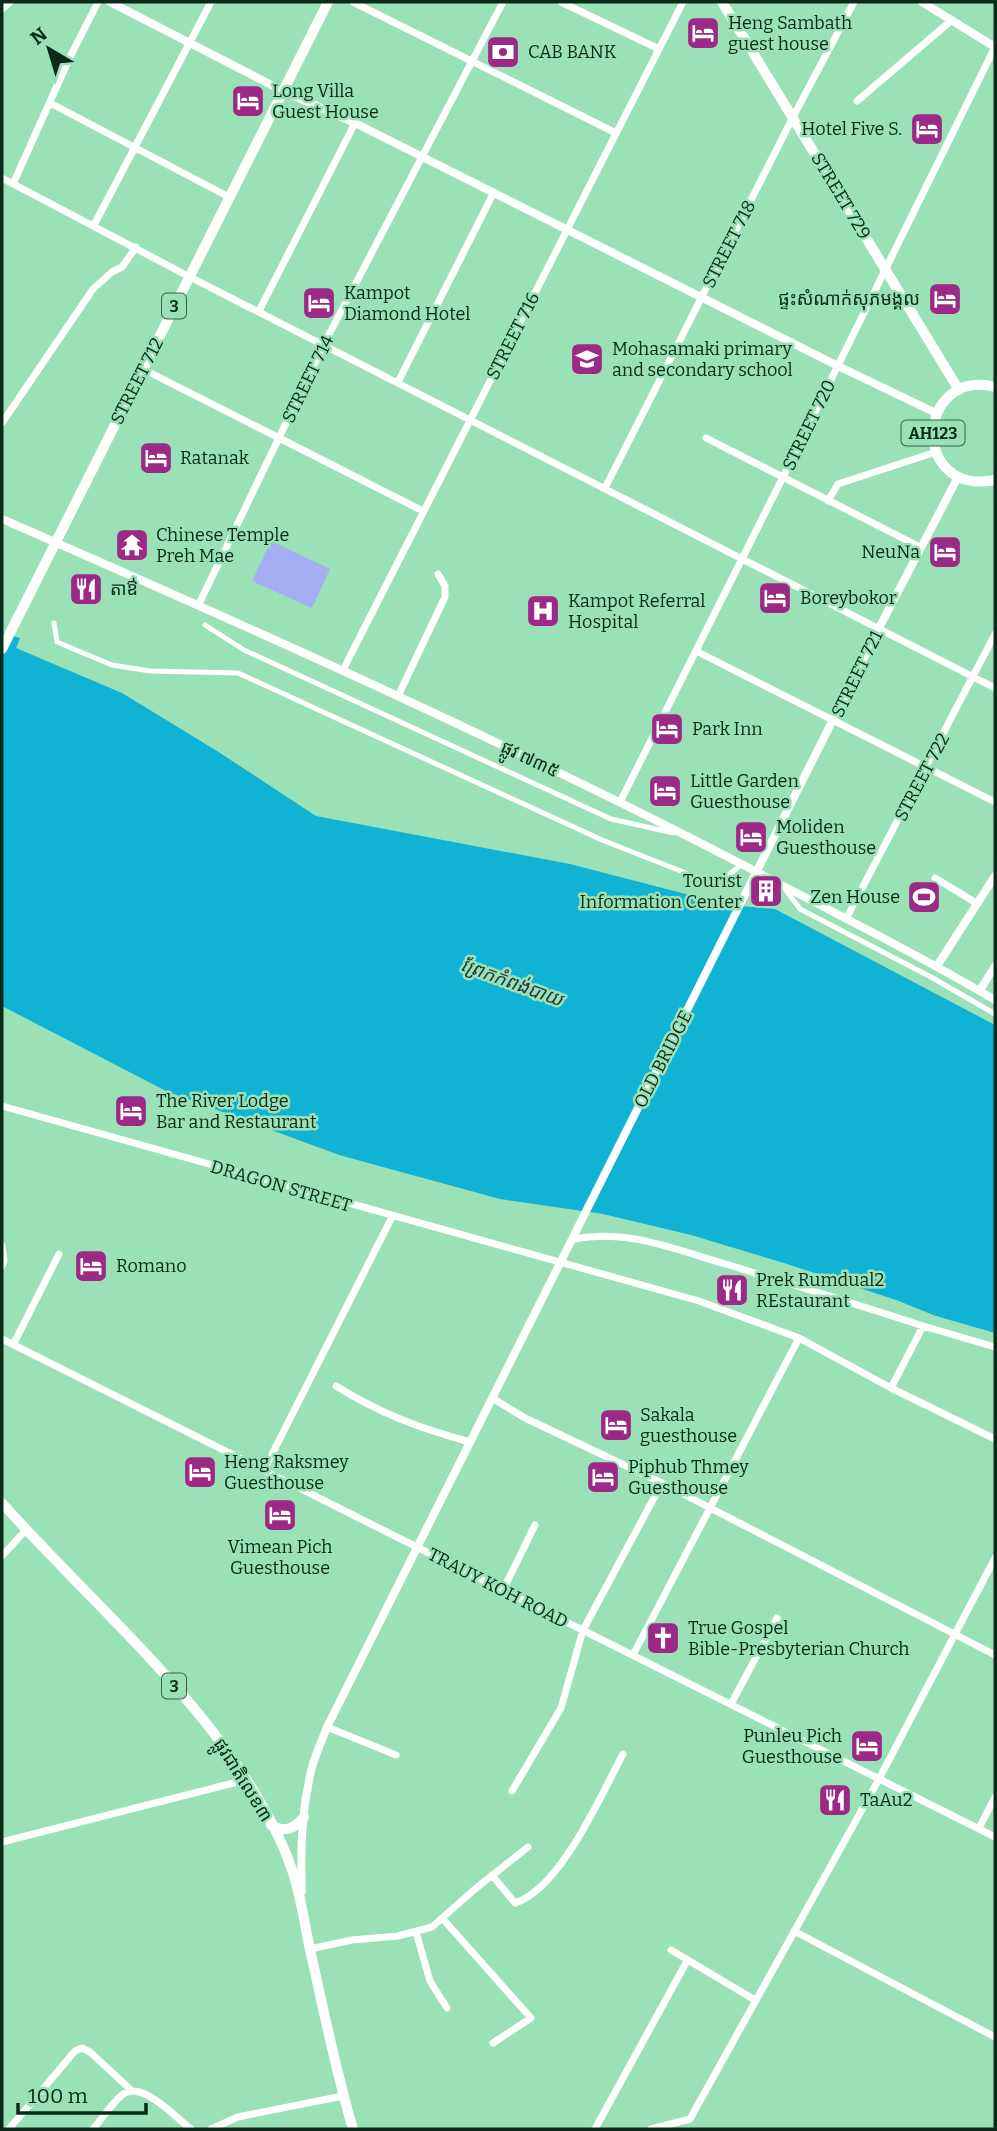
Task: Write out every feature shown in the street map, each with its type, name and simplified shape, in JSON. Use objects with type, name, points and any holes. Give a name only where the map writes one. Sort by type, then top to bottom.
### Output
[{"type":"main road","name":"STREET 712","points":[[2,649],[328,2]]},
{"type":"main road","name":"STREET 729","points":[[722,2],[959,390]]},
{"type":"main road","points":[[959,390],[979,385],[995,387]]},
{"type":"main road","name":"AH123","points":[[958,477],[944,465],[936,452],[932,437],[936,413],[947,399],[959,390]]},
{"type":"main road","points":[[958,477],[977,481],[995,480]]},
{"type":"main road","name":"ផ្លូវជាតិលេខ៣","points":[[2,1503],[186,1700],[219,1740],[246,1780],[286,1856],[302,1899],[310,1949],[353,2129]]},
{"type":"main road","points":[[271,1825],[280,1830],[289,1829],[297,1826],[304,1817]]},
{"type":"street","points":[[2,9],[10,2]]},
{"type":"street","points":[[13,184],[98,2]]},
{"type":"street","points":[[110,2],[936,413]]},
{"type":"street","points":[[94,225],[211,2]]},
{"type":"street","points":[[353,2],[616,133]]},
{"type":"street","name":"STREET 714","points":[[199,604],[324,344],[503,2]]},
{"type":"street","points":[[561,2],[659,50]]},
{"type":"street","name":"STREET 716","points":[[343,670],[683,2]]},
{"type":"street","name":"STREET 718","points":[[606,488],[854,2]]},
{"type":"street","points":[[922,2],[995,47]]},
{"type":"street","points":[[857,101],[952,20]]},
{"type":"street","name":"STREET 720","points":[[620,802],[995,47]]},
{"type":"street","points":[[50,103],[229,197]]},
{"type":"street","points":[[259,311],[355,123]]},
{"type":"street","points":[[2,178],[188,276],[995,688]]},
{"type":"street","points":[[398,382],[494,192]]},
{"type":"street","points":[[2,423],[93,289],[122,267],[135,247]]},
{"type":"street","points":[[144,369],[423,512]]},
{"type":"street","points":[[706,438],[920,547]]},
{"type":"street","points":[[828,501],[838,484],[936,452]]},
{"type":"street","name":"STREET 721","points":[[750,887],[920,547],[958,477]]},
{"type":"street","name":"ផ្លូវ ៧៣៥","points":[[2,519],[199,604],[620,802],[937,966],[995,1000]]},
{"type":"street","points":[[398,696],[445,597],[445,586],[438,574]]},
{"type":"street","points":[[54,623],[57,642],[112,665],[163,672],[238,673],[602,840],[696,877],[725,878],[741,864]]},
{"type":"street","points":[[205,625],[244,650],[611,819],[685,835]]},
{"type":"street","name":"STREET 722","points":[[846,919],[995,634]]},
{"type":"street","points":[[696,651],[995,802]]},
{"type":"street","points":[[937,966],[995,876]]},
{"type":"street","points":[[935,878],[978,904]]},
{"type":"street","points":[[780,884],[800,909],[931,977],[995,1014]]},
{"type":"street","name":"OLD BRIDGE","points":[[302,1899],[300,1860],[304,1817],[312,1768],[327,1727],[750,887]]},
{"type":"street","points":[[980,990],[995,966]]},
{"type":"street","name":"DRAGON STREET","points":[[2,1106],[699,1301],[799,1338],[891,1388],[995,1438]]},
{"type":"street","points":[[264,1470],[392,1217]]},
{"type":"street","points":[[576,1235],[596,1234],[643,1240],[995,1347]]},
{"type":"street","points":[[2,1247],[2,1266]]},
{"type":"street","points":[[13,1345],[59,1254]]},
{"type":"street","points":[[891,1388],[923,1326]]},
{"type":"street","points":[[633,1655],[799,1338]]},
{"type":"street","name":"TRAUY KOH ROAD","points":[[2,1339],[995,1837]]},
{"type":"street","points":[[336,1386],[417,1427],[470,1442]]},
{"type":"street","points":[[492,1398],[525,1418],[662,1483],[995,1655]]},
{"type":"street","points":[[512,1791],[561,1708],[583,1630],[662,1483]]},
{"type":"street","points":[[503,1590],[535,1525]]},
{"type":"street","points":[[2,1556],[26,1530]]},
{"type":"street","points":[[651,2129],[690,2119],[880,1779],[995,1558]]},
{"type":"street","points":[[731,1704],[777,1618]]},
{"type":"street","points":[[327,1727],[396,1755]]},
{"type":"street","points":[[492,1875],[515,1903],[555,1873],[623,1754]]},
{"type":"street","points":[[2,1842],[246,1780]]},
{"type":"street","points":[[979,1828],[995,1797]]},
{"type":"street","points":[[310,1949],[432,1927],[528,1847]]},
{"type":"street","points":[[442,1918],[531,2018],[493,2043]]},
{"type":"street","points":[[793,1931],[995,2037]]},
{"type":"street","points":[[416,1932],[430,1981],[447,2008]]},
{"type":"street","points":[[671,1950],[755,2000]]},
{"type":"street","points":[[595,2129],[687,1961]]},
{"type":"street","points":[[9,2129],[75,2051],[82,2048],[90,2052],[131,2090]]},
{"type":"street","points":[[93,2129],[122,2095],[131,2090],[138,2090],[157,2102],[191,2129]]},
{"type":"street","points":[[211,2129],[238,2117],[343,2096]]},
{"type":"shaded area","points":[[271,541],[330,569],[312,608],[252,581]]},
{"type":"water","name":"ព្រែកកំពង់បាយ","points":[[2,632],[20,638],[16,648],[122,693],[316,816],[570,864],[728,905],[775,909],[995,1025],[995,1333],[691,1235],[603,1214],[500,1199],[339,1155],[166,1091],[2,1006]]},
{"type":"place","name":"Heng Sambath guest house","points":[[703,33]]},
{"type":"place","name":"CAB BANK","points":[[503,52]]},
{"type":"place","name":"Long Villa Guest House","points":[[248,101]]},
{"type":"place","name":"Hotel Five S.","points":[[927,129]]},
{"type":"place","name":"ផ្ទះសំណាក់សុភមង្គល","points":[[945,299]]},
{"type":"place","name":"Kampot Diamond Hotel","points":[[319,303]]},
{"type":"place","name":"Mohasamaki primary and secondary school","points":[[587,359]]},
{"type":"place","name":"Ratanak","points":[[156,458]]},
{"type":"place","name":"Chinese Temple Preh Mae","points":[[132,545]]},
{"type":"place","name":"NeuNa","points":[[945,552]]},
{"type":"place","name":"តាឳ","points":[[86,589]]},
{"type":"place","name":"Boreybokor","points":[[775,598]]},
{"type":"place","name":"Kampot Referral Hospital","points":[[543,611]]},
{"type":"place","name":"Park Inn","points":[[667,729]]},
{"type":"place","name":"Little Garden Guesthouse","points":[[665,791]]},
{"type":"place","name":"Moliden Guesthouse","points":[[751,837]]},
{"type":"place","name":"Tourist Information Center","points":[[766,891]]},
{"type":"place","name":"Zen House","points":[[924,897]]},
{"type":"place","name":"The River Lodge Bar and Restaurant","points":[[131,1111]]},
{"type":"place","name":"Romano","points":[[91,1266]]},
{"type":"place","name":"Prek Rumdual2 REstaurant","points":[[732,1290]]},
{"type":"place","name":"Sakala guesthouse","points":[[616,1425]]},
{"type":"place","name":"Heng Raksmey Guesthouse","points":[[200,1472]]},
{"type":"place","name":"Piphub Thmey Guesthouse","points":[[603,1477]]},
{"type":"place","name":"Vimean Pich Guesthouse","points":[[280,1515]]},
{"type":"place","name":"True Gospel Bible-Presbyterian Church","points":[[663,1638]]},
{"type":"place","name":"Punleu Pich Guesthouse","points":[[867,1746]]},
{"type":"place","name":"TaAu2","points":[[835,1800]]}]
